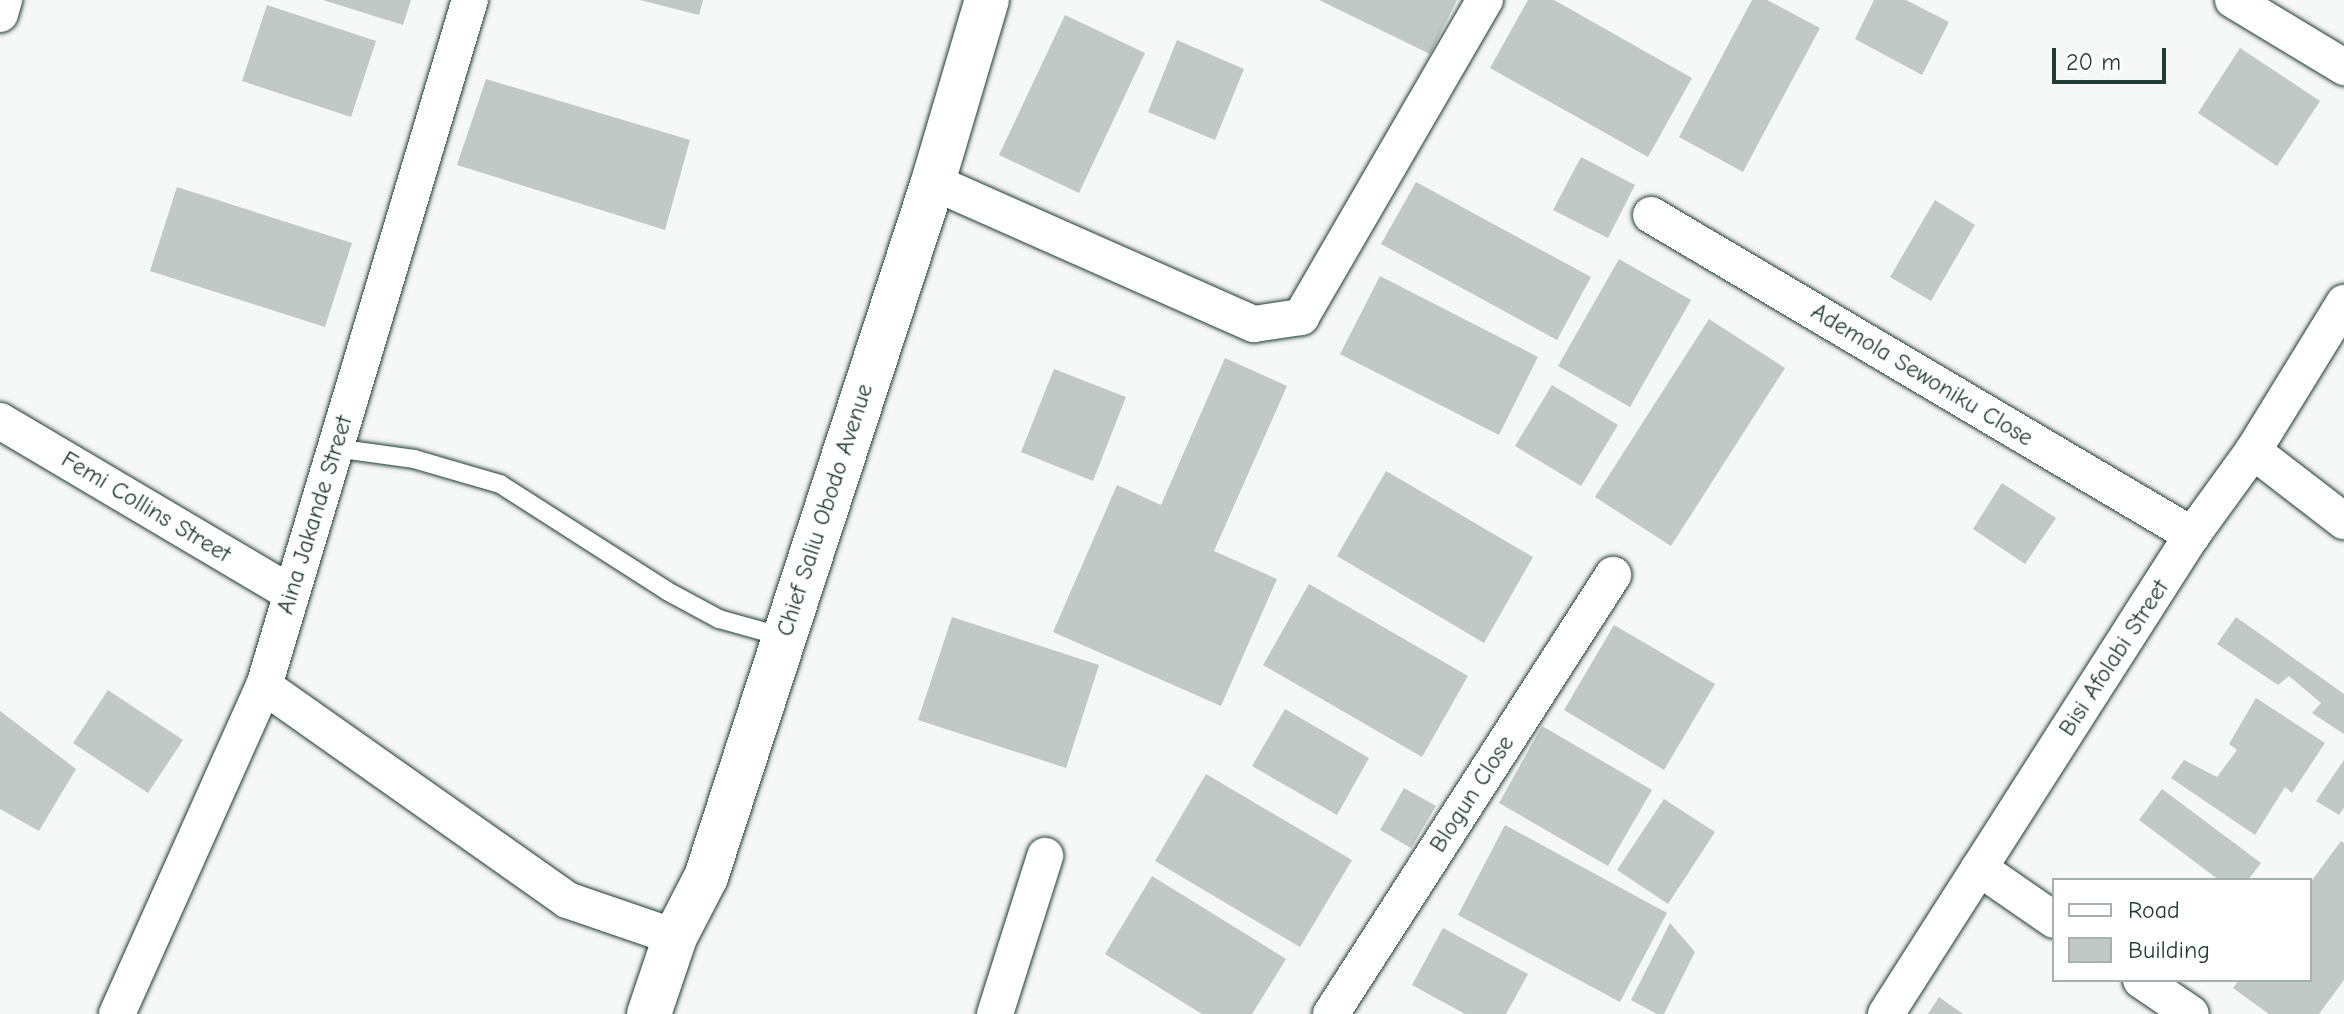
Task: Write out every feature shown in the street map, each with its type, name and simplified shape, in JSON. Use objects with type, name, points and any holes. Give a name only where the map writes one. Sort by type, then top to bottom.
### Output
[{"type":"street","points":[[0,14],[4,0]]},
{"type":"street","name":"Aina Jakande Street","points":[[117,1014],[264,686],[470,0]]},
{"type":"street","name":"Chief Saliu Obodo Avenue","points":[[649,1014],[675,937],[706,877],[933,182],[987,0]]},
{"type":"street","points":[[933,182],[1254,324],[1301,317],[1485,0]]},
{"type":"street","points":[[2233,0],[2344,67]]},
{"type":"street","name":"Ademola Sewoniku Close","points":[[1651,215],[2192,535]]},
{"type":"street","name":"Bisi Afolabi Street","points":[[1886,1014],[2192,535],[2253,451],[2344,303]]},
{"type":"street","name":"Femi Collins Street","points":[[0,421],[291,593]]},
{"type":"street","points":[[2253,451],[2344,521]]},
{"type":"street","name":"Blogun Close","points":[[1331,1014],[1613,575]]},
{"type":"street","points":[[264,686],[567,900],[675,937]]},
{"type":"street","points":[[995,1014],[1045,856]]},
{"type":"street","points":[[1979,868],[2052,919]]},
{"type":"street","points":[[2144,982],[2191,1014]]},
{"type":"lane","points":[[335,448],[414,459],[500,484],[667,591],[719,619],[784,637]]},
{"type":"building","points":[[323,0],[411,0],[403,25]]},
{"type":"building","points":[[640,0],[703,0],[699,15]]},
{"type":"building","points":[[1319,0],[1457,0],[1430,54]]},
{"type":"building","points":[[1528,0],[1554,0],[1692,78],[1648,157],[1490,68]]},
{"type":"building","points":[[1752,0],[1767,0],[1820,28],[1743,172],[1679,137]]},
{"type":"building","points":[[1874,0],[1906,0],[1949,22],[1922,75],[1855,39]]},
{"type":"building","points":[[267,5],[376,41],[351,117],[242,81]]},
{"type":"building","points":[[1065,15],[1145,53],[1079,193],[999,155]]},
{"type":"building","points":[[1177,40],[1244,69],[1215,140],[1148,112]]},
{"type":"building","points":[[2240,48],[2320,101],[2277,166],[2198,113]]},
{"type":"building","points":[[486,79],[690,140],[665,230],[457,165]]},
{"type":"building","points":[[1581,157],[1635,185],[1608,238],[1553,210]]},
{"type":"building","points":[[1416,182],[1591,277],[1557,340],[1381,244]]},
{"type":"building","points":[[177,187],[352,243],[325,327],[150,271]]},
{"type":"building","points":[[1935,200],[1975,225],[1931,301],[1890,277]]},
{"type":"building","points":[[1619,259],[1691,300],[1630,407],[1558,366]]},
{"type":"building","points":[[1380,276],[1538,357],[1499,435],[1340,354]]},
{"type":"building","points":[[1709,319],[1785,368],[1671,546],[1595,497]]},
{"type":"building","points":[[1225,358],[1287,386],[1214,551],[1277,579],[1221,706],[1053,632],[1117,485],[1161,505]]},
{"type":"building","points":[[1054,369],[1126,397],[1093,481],[1021,452]]},
{"type":"building","points":[[1552,385],[1618,425],[1581,486],[1515,446]]},
{"type":"building","points":[[1386,471],[1533,557],[1484,643],[1337,556]]},
{"type":"building","points":[[2002,483],[2056,518],[2025,564],[1973,529]]},
{"type":"building","points":[[1309,584],[1468,676],[1422,757],[1263,665]]},
{"type":"building","points":[[952,617],[1099,665],[1066,768],[918,720]]},
{"type":"building","points":[[2236,617],[2344,694],[2344,734],[2312,713],[2321,703],[2289,676],[2278,685],[2217,644]]},
{"type":"building","points":[[1614,625],[1715,684],[1664,770],[1564,710]]},
{"type":"building","points":[[108,690],[183,740],[148,793],[73,743]]},
{"type":"building","points":[[2256,698],[2325,743],[2292,793],[2285,787],[2255,835],[2171,778],[2184,760],[2217,777],[2237,750],[2229,744]]},
{"type":"building","points":[[1285,709],[1369,758],[1337,815],[1252,766]]},
{"type":"building","points":[[0,711],[76,769],[39,831],[0,809]]},
{"type":"building","points":[[1542,726],[1652,790],[1608,866],[1499,803]]},
{"type":"building","points":[[2344,760],[2344,808],[2339,815],[2316,801]]},
{"type":"building","points":[[1206,774],[1352,860],[1300,947],[1155,861]]},
{"type":"building","points":[[1404,788],[1436,806],[1411,848],[1380,830]]},
{"type":"building","points":[[2162,789],[2261,863],[2250,878],[2216,878],[2139,820]]},
{"type":"building","points":[[1664,799],[1715,832],[1668,904],[1617,870]]},
{"type":"building","points":[[1505,825],[1667,913],[1620,1002],[1458,915]]},
{"type":"building","points":[[2341,841],[2344,843],[2344,980],[2319,1014],[2269,1014],[2233,988],[2238,982],[2312,982],[2312,880]]},
{"type":"building","points":[[1152,876],[1286,959],[1252,1014],[1202,1014],[1105,954]]},
{"type":"building","points":[[1670,923],[1695,952],[1664,1014],[1657,1014],[1631,1000]]},
{"type":"building","points":[[1443,928],[1528,974],[1506,1014],[1465,1014],[1412,985]]},
{"type":"building","points":[[1939,997],[1963,1014],[1928,1014]]}]
